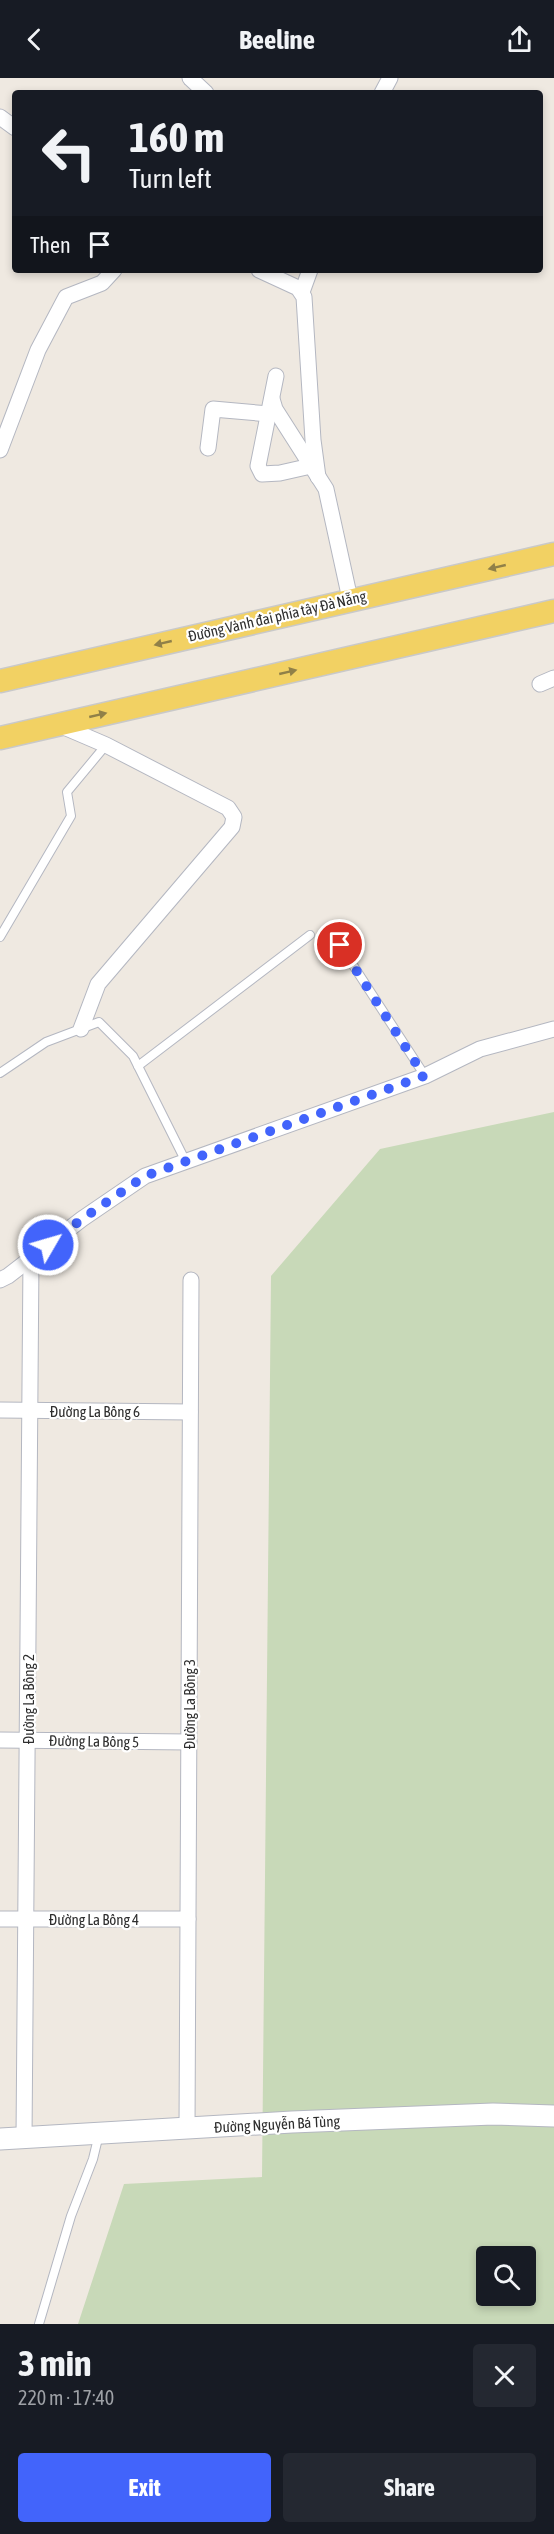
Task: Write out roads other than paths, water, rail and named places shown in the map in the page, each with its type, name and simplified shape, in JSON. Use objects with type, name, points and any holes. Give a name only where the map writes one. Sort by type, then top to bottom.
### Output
[{"type":"main road","name":"Đường Vành đai phía tây Đà Nẵng","points":[[0,681],[554,554]]},
{"type":"main road","points":[[0,738],[554,611]]},
{"type":"main road","name":"Đường Nguyễn Bá Tùng","points":[[0,2139],[187,2128],[493,2115],[554,2116]]},
{"type":"street","points":[[0,450],[8,435],[38,350],[66,297],[102,282],[111,273]]},
{"type":"street","points":[[266,273],[298,288],[302,292],[305,304],[314,472]]},
{"type":"street","points":[[302,292],[309,273]]},
{"type":"street","points":[[276,376],[258,466],[262,474],[314,472]]},
{"type":"street","points":[[208,448],[213,409],[270,407],[275,409],[326,489],[350,599]]},
{"type":"street","points":[[57,724],[106,745],[228,808],[232,812],[234,821],[232,827],[98,984],[81,1029]]},
{"type":"street","points":[[0,1280],[145,1176],[424,1076],[480,1049],[554,1029]]},
{"type":"street","name":"Đường La Bông 2","points":[[24,2139],[31,1258]]},
{"type":"street","name":"Đường La Bông 3","points":[[187,2128],[191,1280]]},
{"type":"street","name":"Đường La Bông 6","points":[[0,1410],[190,1412]]},
{"type":"street","name":"Đường La Bông 5","points":[[0,1740],[189,1742]]},
{"type":"street","name":"Đường La Bông 4","points":[[0,1919],[188,1919]]},
{"type":"lane","points":[[0,937],[71,816],[67,792],[106,745]]},
{"type":"lane","points":[[138,1066],[310,935]]},
{"type":"lane","points":[[340,945],[424,1076]]},
{"type":"lane","points":[[0,1073],[46,1042],[99,1022],[133,1056],[186,1162]]},
{"type":"lane","points":[[39,2324],[71,2216],[93,2159],[99,2134]]}]
